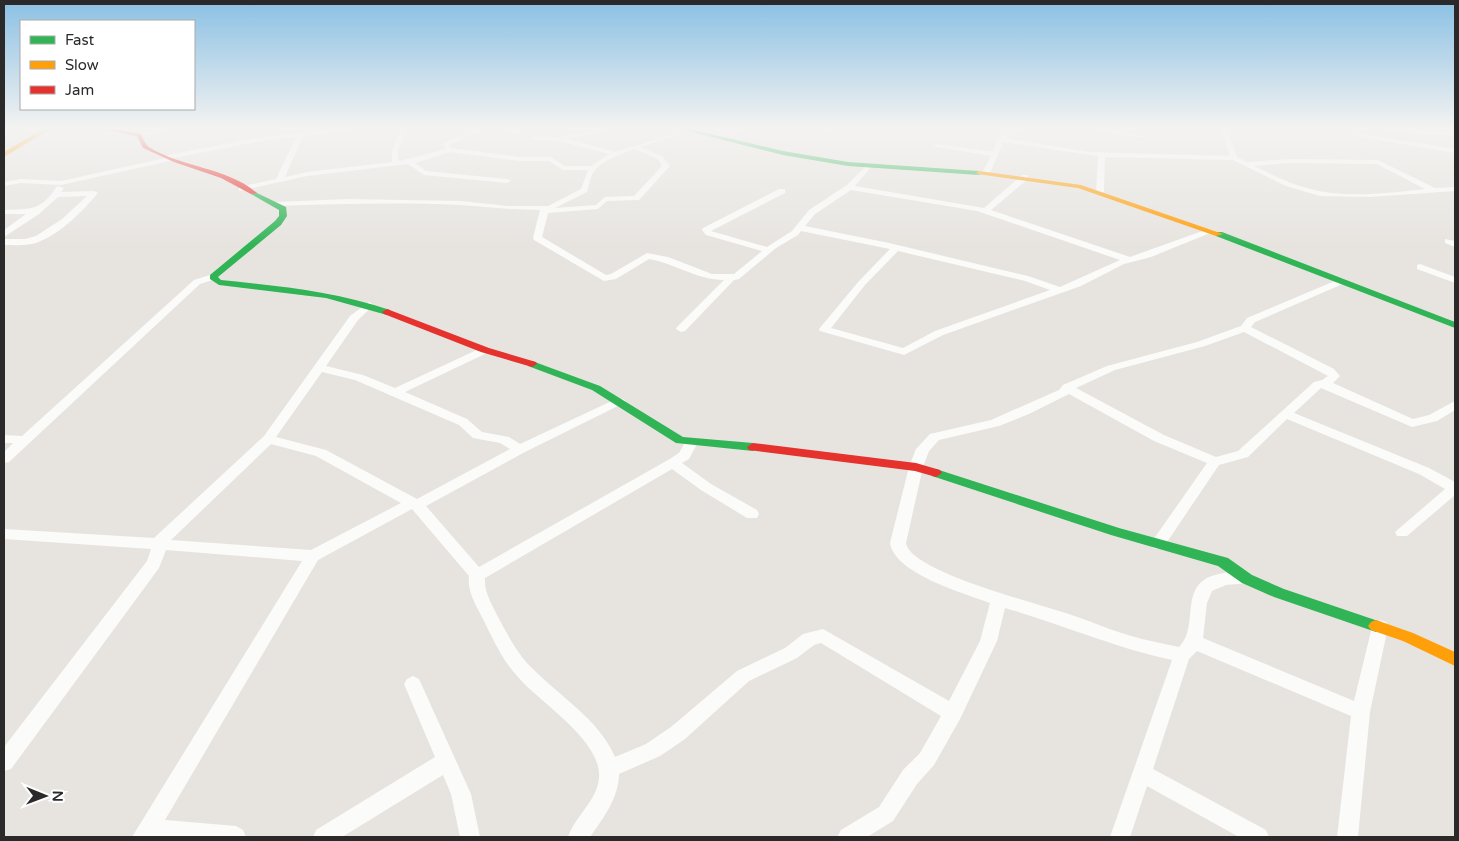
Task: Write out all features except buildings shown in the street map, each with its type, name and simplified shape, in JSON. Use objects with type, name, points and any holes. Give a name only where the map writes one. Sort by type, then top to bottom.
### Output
[{"type":"main road","points":[[200,168],[283,209],[283,216],[278,223],[246,247],[213,277],[220,282],[325,296],[369,305],[485,350],[596,388],[670,436],[692,442],[720,443],[916,467],[1158,544],[1223,562],[1234,567],[1246,579],[1310,605],[1428,644],[1455,659]]},
{"type":"main road","points":[[892,168],[1025,177],[1061,182],[1100,192],[1211,231],[1455,325]]},
{"type":"street","points":[[4,184],[21,181],[61,183],[125,168]]},
{"type":"street","points":[[280,179],[285,168]]},
{"type":"street","points":[[242,189],[280,179],[358,168]]},
{"type":"street","points":[[418,168],[424,173],[506,181]]},
{"type":"street","points":[[545,208],[584,190],[589,174],[594,168]]},
{"type":"street","points":[[599,197],[636,198],[664,168]]},
{"type":"street","points":[[545,208],[537,238],[604,278],[613,277],[647,256],[665,259],[711,277],[730,279],[739,276],[768,250],[801,228],[812,212],[850,187],[866,168]]},
{"type":"street","points":[[986,173],[988,168]]},
{"type":"street","points":[[1100,192],[1101,168]]},
{"type":"street","points":[[1254,168],[1284,183],[1325,194],[1414,193],[1455,188]]},
{"type":"street","points":[[1390,168],[1434,190]]},
{"type":"street","points":[[984,211],[1025,177]]},
{"type":"street","points":[[4,234],[36,212],[56,195],[61,183]]},
{"type":"street","points":[[850,187],[984,211],[1130,260]]},
{"type":"street","points":[[768,250],[709,233],[706,230],[782,191]]},
{"type":"street","points":[[4,242],[31,242],[42,236],[81,206],[94,193],[56,195]]},
{"type":"street","points":[[580,193],[590,195]]},
{"type":"street","points":[[275,204],[348,201],[460,203],[508,208],[545,208],[598,207],[604,199],[609,198]]},
{"type":"street","points":[[4,212],[36,212]]},
{"type":"street","points":[[801,228],[896,248],[1021,278],[1058,290]]},
{"type":"street","points":[[896,248],[862,283],[824,329],[904,352],[939,333],[1078,284],[1130,260],[1211,231]]},
{"type":"street","points":[[1420,267],[1455,280]]},
{"type":"street","points":[[4,459],[197,282],[213,277]]},
{"type":"street","points":[[681,328],[730,279]]},
{"type":"street","points":[[1342,281],[1250,320],[1245,328],[1201,344],[1111,368],[1067,388],[1063,393],[995,423],[935,437],[923,449],[916,467],[898,543],[899,549],[926,571],[999,600],[1058,617],[1140,646],[1188,648],[1361,712]]},
{"type":"street","points":[[156,544],[268,439],[354,318],[369,305]]},
{"type":"street","points":[[1245,328],[1330,372],[1334,376],[1325,384]]},
{"type":"street","points":[[396,392],[485,350]]},
{"type":"street","points":[[319,368],[359,377],[463,422],[478,434],[504,440],[520,449]]},
{"type":"street","points":[[1067,388],[1159,438],[1215,462],[1243,454],[1316,385],[1325,384],[1412,423],[1449,416],[1455,405]]},
{"type":"street","points":[[4,534],[313,556],[520,449],[620,402]]},
{"type":"street","points":[[1285,414],[1424,471],[1455,488],[1402,532]]},
{"type":"street","points":[[4,439],[25,440]]},
{"type":"street","points":[[268,439],[321,453],[414,504],[477,575],[476,585],[501,642],[524,673],[582,726],[602,750],[609,769],[604,798],[578,837]]},
{"type":"street","points":[[477,575],[673,463],[684,456],[692,442]]},
{"type":"street","points":[[1158,544],[1215,462]]},
{"type":"street","points":[[673,463],[706,487],[752,514]]},
{"type":"street","points":[[4,762],[154,564],[159,552],[156,544]]},
{"type":"street","points":[[236,837],[146,833],[313,556]]},
{"type":"street","points":[[1120,837],[1188,648],[1198,600],[1208,585],[1218,579],[1246,579]]},
{"type":"street","points":[[848,837],[886,814],[910,777],[927,759],[953,713],[988,641],[999,600]]},
{"type":"street","points":[[1348,837],[1361,712],[1380,627]]},
{"type":"street","points":[[609,769],[653,750],[678,733],[743,676],[791,653],[809,639],[823,636],[953,713]]},
{"type":"street","points":[[412,684],[461,794],[470,837]]},
{"type":"street","points":[[324,837],[447,761]]},
{"type":"street","points":[[1142,773],[1259,837]]},
{"type":"traffic: fast","points":[[910,168],[979,173]]},
{"type":"traffic: fast","points":[[253,193],[283,209],[283,216],[278,223],[213,277],[219,282],[283,289],[347,300],[387,312]]},
{"type":"traffic: fast","points":[[1219,234],[1455,325]]},
{"type":"traffic: fast","points":[[532,364],[596,388],[680,440],[753,447]]},
{"type":"traffic: fast","points":[[936,473],[1116,532],[1223,562],[1247,579],[1279,593],[1376,626]]},
{"type":"traffic: slow","points":[[979,173],[1079,186],[1219,234]]},
{"type":"traffic: slow","points":[[1376,626],[1408,637],[1455,659]]},
{"type":"traffic: jam","points":[[197,168],[223,177],[253,193]]},
{"type":"traffic: jam","points":[[387,312],[485,350],[532,364]]},
{"type":"traffic: jam","points":[[753,447],[916,467],[936,473]]}]
